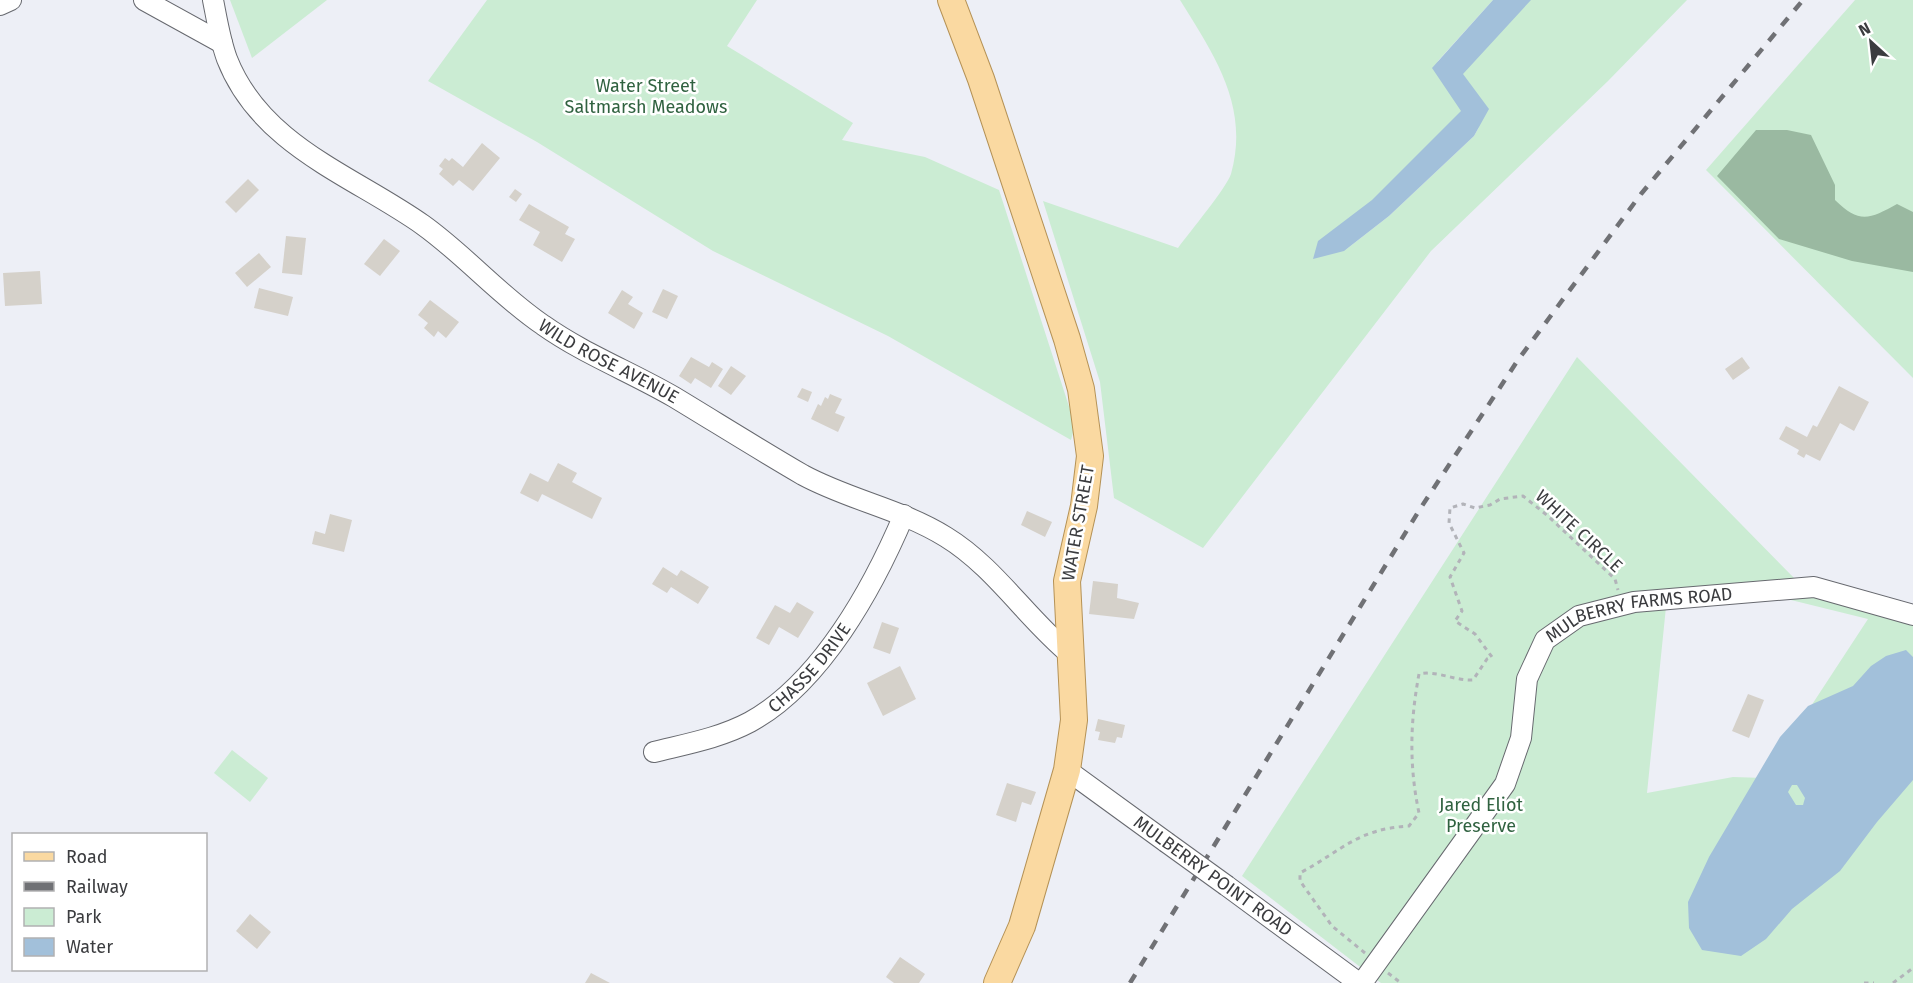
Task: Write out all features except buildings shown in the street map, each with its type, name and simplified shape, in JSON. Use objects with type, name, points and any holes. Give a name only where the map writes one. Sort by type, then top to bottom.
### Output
[{"type":"main road","name":"WATER STREET","points":[[951,0],[981,79],[1081,389],[1090,456],[1084,506],[1067,581],[1074,720],[1067,770],[1022,926],[997,983]]},
{"type":"street","points":[[0,5],[11,0]]},
{"type":"street","points":[[144,0],[222,43]]},
{"type":"street","name":"WILD ROSE AVENUE","points":[[213,0],[222,43],[243,88],[284,136],[310,156],[434,233],[543,326],[674,397],[805,476],[904,516],[943,535],[972,556],[1071,655]]},
{"type":"street","name":"CHASSE DRIVE","points":[[654,752],[710,737],[751,721],[801,682],[840,632],[862,597],[904,516]]},
{"type":"street","name":"MULBERRY FARMS ROAD","points":[[1360,983],[1377,963],[1505,784],[1521,738],[1527,679],[1545,640],[1579,616],[1622,605],[1814,587],[1913,615]]},
{"type":"street","name":"MULBERRY POINT ROAD","points":[[1067,770],[1360,983]]},
{"type":"path","name":"WHITE CIRCLE","points":[[1377,963],[1332,926],[1300,880],[1300,873],[1366,832],[1386,827],[1409,826],[1419,813],[1411,770],[1413,706],[1419,674],[1427,672],[1473,680],[1487,659],[1492,657],[1474,634],[1455,621],[1462,611],[1450,577],[1464,553],[1449,523],[1449,508],[1463,504],[1475,508],[1490,505],[1500,499],[1522,496],[1548,516],[1615,579],[1622,605]]},
{"type":"path","points":[[1893,983],[1913,968]]},
{"type":"path","points":[[1864,983],[1874,983]]},
{"type":"green space","points":[[230,0],[327,0],[252,58]]},
{"type":"green space","name":"Water Street Saltmarsh Meadows","points":[[487,0],[757,0],[727,46],[853,123],[842,140],[925,157],[999,190],[1075,425],[1071,440],[888,336],[713,251],[537,142],[428,81]]},
{"type":"green space","points":[[1180,0],[1493,0],[1437,62],[1529,0],[1687,0],[1608,81],[1431,251],[1203,548],[1114,498],[1100,382],[1043,201],[1178,248],[1228,180],[1236,149],[1236,126],[1232,104],[1216,61]],"holes":[[[1479,127],[1474,136],[1389,216],[1344,251]]]},
{"type":"green space","points":[[1855,0],[1913,0],[1913,378],[1706,170]]},
{"type":"green space","points":[[1756,130],[1787,130],[1811,135],[1835,185],[1835,200],[1851,213],[1865,217],[1872,216],[1897,204],[1913,212],[1913,272],[1852,261],[1779,239],[1717,176]]},
{"type":"green space","name":"Jared Eliot Preserve","points":[[1577,357],[1797,581],[1913,609],[1913,983],[1381,983],[1242,876]],"holes":[[[1748,598],[1791,600],[1868,619],[1764,778],[1733,777],[1647,793],[1666,607]]]},
{"type":"green space","points":[[232,750],[268,778],[250,802],[214,773]]},
{"type":"water","points":[[1493,0],[1531,0],[1463,74],[1489,109],[1474,136],[1389,216],[1344,251],[1313,259],[1318,241],[1372,200],[1461,111],[1432,68]]},
{"type":"water","points":[[1906,650],[1913,657],[1913,780],[1877,822],[1840,871],[1792,909],[1766,939],[1741,956],[1702,950],[1689,928],[1688,902],[1709,857],[1780,737],[1808,706],[1853,686],[1871,666],[1886,656]],"holes":[[[1792,785],[1797,785],[1805,798],[1803,805],[1796,805],[1788,792]]]},
{"type":"railway","points":[[1130,983],[1420,509],[1518,360],[1641,194],[1803,0]]}]
